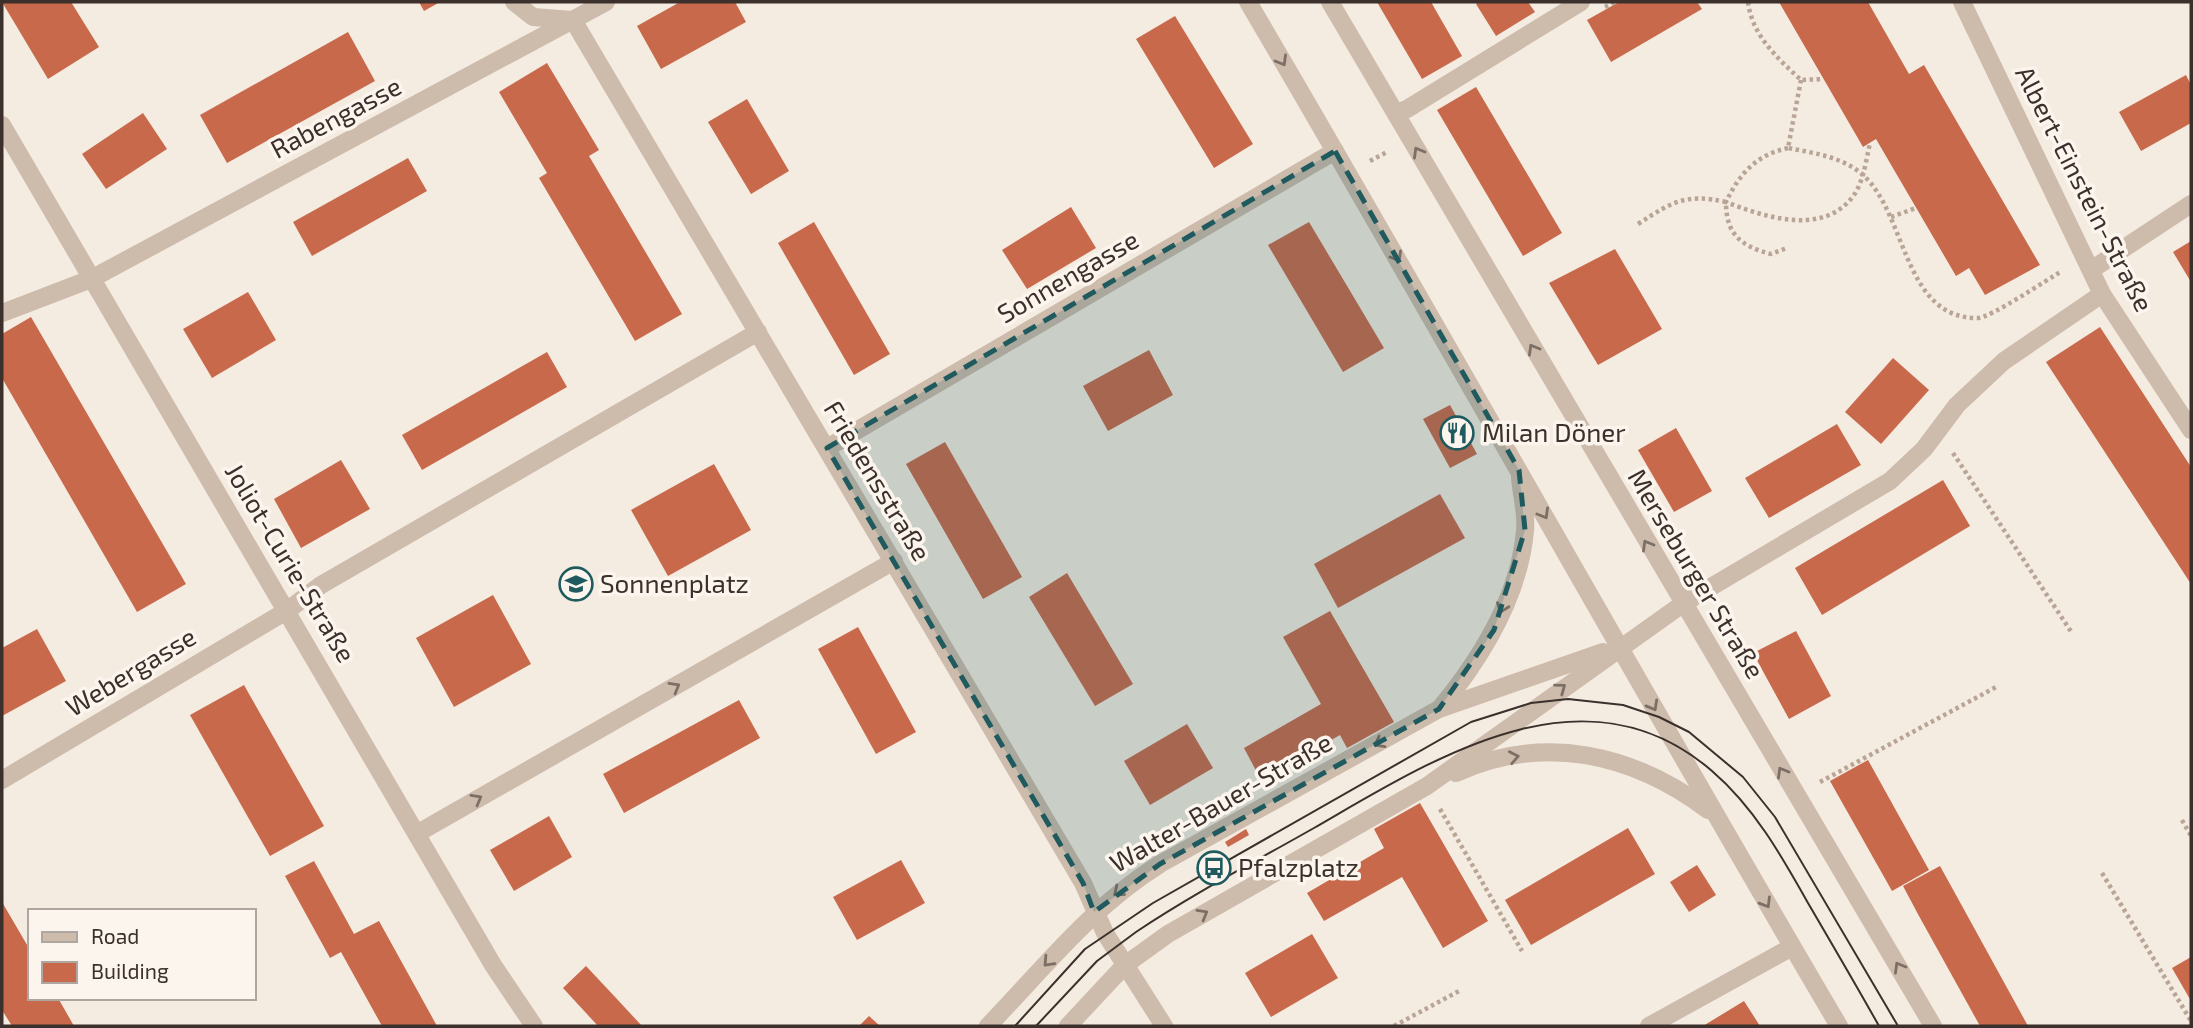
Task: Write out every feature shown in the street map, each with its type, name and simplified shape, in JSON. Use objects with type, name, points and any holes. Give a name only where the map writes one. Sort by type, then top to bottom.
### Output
[{"type":"street","points":[[514,2],[533,17],[573,20],[578,2]]},
{"type":"street","name":"Rabengasse","points":[[2,313],[91,279],[606,2]]},
{"type":"street","points":[[1248,2],[1519,470],[1713,814],[1839,1026]]},
{"type":"street","name":"Merseburger Straße","points":[[1330,2],[1933,1026]]},
{"type":"street","points":[[1396,113],[1581,2]]},
{"type":"street","name":"Albert-Einstein-Straße","points":[[1962,2],[2102,294],[2191,430]]},
{"type":"street","name":"Friedensstraße","points":[[573,20],[1083,883],[1094,912],[1125,965],[1164,1026]]},
{"type":"street","name":"Joliot-Curie-Straße","points":[[2,125],[288,610],[493,965],[534,1026]]},
{"type":"street","name":"Sonnengasse","points":[[827,448],[1335,151]]},
{"type":"street","points":[[2088,264],[2191,204]]},
{"type":"street","points":[[1427,786],[1619,646],[1684,603],[1890,481],[1924,449],[1956,405],[2004,361],[2102,294]]},
{"type":"street","points":[[288,610],[321,585],[758,332]]},
{"type":"street","points":[[1439,709],[1469,673],[1494,630],[1515,574],[1525,530],[1519,470]]},
{"type":"street","points":[[418,833],[894,562]]},
{"type":"street","name":"Webergasse","points":[[2,780],[288,610]]},
{"type":"street","points":[[1439,709],[1619,646]]},
{"type":"street","name":"Walter-Bauer-Straße","points":[[988,1026],[1094,912],[1123,887],[1439,709]]},
{"type":"street","points":[[1068,1026],[1125,965],[1168,934],[1427,786],[1464,769],[1502,759],[1566,752],[1602,757],[1634,766],[1675,785],[1713,814]]},
{"type":"street","points":[[1649,1026],[1792,947]]},
{"type":"path","points":[[1748,2],[1759,34],[1801,80]]},
{"type":"path","points":[[1801,80],[1823,79]]},
{"type":"path","points":[[1788,148],[1801,80]]},
{"type":"path","points":[[1348,174],[1411,139]]},
{"type":"path","points":[[1638,223],[1681,198],[1705,198],[1726,202],[1772,218],[1799,221],[1830,213],[1853,197],[1863,175],[1870,143]]},
{"type":"path","points":[[1787,248],[1771,254],[1738,239],[1726,221],[1726,202],[1737,180],[1752,162],[1772,151],[1788,148],[1834,158],[1863,175],[1891,217],[1918,280],[1933,300],[1955,314],[1980,318],[2088,264]]},
{"type":"path","points":[[1891,217],[1916,208]]},
{"type":"path","points":[[1938,429],[2072,633]]},
{"type":"path","points":[[1796,794],[1998,686]]},
{"type":"path","points":[[1427,786],[1522,951]]},
{"type":"path","points":[[2182,820],[2191,836]]},
{"type":"path","points":[[2102,873],[2191,1021]]},
{"type":"path","points":[[1394,1026],[1459,991]]},
{"type":"highlighted area","points":[[1335,151],[1519,470],[1525,530],[1494,630],[1439,709],[1160,864],[1094,912],[1083,883],[827,448]]},
{"type":"building","points":[[2,2],[71,2],[99,47],[48,79]]},
{"type":"building","points":[[419,2],[440,2],[424,11]]},
{"type":"building","points":[[680,2],[735,2],[746,22],[661,69],[637,26]]},
{"type":"building","points":[[1377,2],[1431,2],[1462,56],[1422,79]]},
{"type":"building","points":[[1528,2],[1535,12],[1496,36],[1476,4]]},
{"type":"building","points":[[1619,2],[1697,2],[1702,9],[1611,62],[1587,20]]},
{"type":"building","points":[[1779,2],[1868,2],[1909,74],[1924,65],[2040,265],[1985,295],[1969,268],[1956,276],[1876,139],[1863,147]]},
{"type":"building","points":[[1175,16],[1253,144],[1214,168],[1136,39]]},
{"type":"building","points":[[348,32],[375,81],[227,163],[200,115]]},
{"type":"building","points":[[547,63],[599,150],[589,156],[682,314],[635,341],[539,178],[547,173],[499,92]]},
{"type":"building","points":[[2186,75],[2191,85],[2191,123],[2141,151],[2119,112]]},
{"type":"building","points":[[1476,87],[1562,233],[1523,256],[1437,110]]},
{"type":"building","points":[[747,99],[789,171],[751,194],[708,122]]},
{"type":"building","points":[[143,113],[167,149],[106,189],[82,154]]},
{"type":"building","points":[[408,158],[427,191],[312,256],[293,222]]},
{"type":"building","points":[[1071,207],[1096,248],[1027,289],[1002,250]]},
{"type":"building","points":[[814,222],[890,354],[854,375],[778,243]]},
{"type":"building","points":[[1309,222],[1384,348],[1343,372],[1268,245]]},
{"type":"building","points":[[2191,241],[2191,282],[2173,252]]},
{"type":"building","points":[[1615,249],[1662,329],[1598,365],[1549,283]]},
{"type":"building","points":[[248,292],[276,340],[212,378],[183,329]]},
{"type":"building","points":[[31,317],[186,584],[137,612],[2,378],[2,334]]},
{"type":"building","points":[[2100,327],[2191,467],[2191,584],[2046,362]]},
{"type":"building","points":[[1149,350],[1173,395],[1108,431],[1083,386]]},
{"type":"building","points":[[547,352],[567,387],[422,470],[402,435]]},
{"type":"building","points":[[1893,358],[1929,390],[1881,444],[1845,412]]},
{"type":"building","points":[[1450,405],[1477,454],[1450,468],[1423,419]]},
{"type":"building","points":[[1837,424],[1861,465],[1769,518],[1745,478]]},
{"type":"building","points":[[1676,428],[1712,491],[1674,512],[1638,450]]},
{"type":"building","points":[[945,442],[1022,577],[983,599],[906,464]]},
{"type":"building","points":[[341,460],[370,509],[301,548],[274,499]]},
{"type":"building","points":[[714,464],[751,530],[668,576],[631,510]]},
{"type":"building","points":[[1943,480],[1970,526],[1822,615],[1795,568]]},
{"type":"building","points":[[1440,494],[1465,538],[1338,608],[1314,564]]},
{"type":"building","points":[[1067,573],[1133,684],[1095,706],[1029,597]]},
{"type":"building","points":[[493,595],[531,664],[454,707],[416,638]]},
{"type":"building","points":[[1330,611],[1394,722],[1347,748],[1340,735],[1261,780],[1244,748],[1321,704],[1283,637]]},
{"type":"building","points":[[858,627],[916,732],[876,754],[818,649]]},
{"type":"building","points":[[37,629],[66,681],[2,716],[2,648]]},
{"type":"building","points":[[1796,631],[1831,696],[1789,719],[1753,653]]},
{"type":"building","points":[[244,685],[324,826],[270,856],[190,715]]},
{"type":"building","points":[[739,700],[760,738],[624,813],[603,774]]},
{"type":"building","points":[[1187,724],[1213,768],[1150,805],[1124,761]]},
{"type":"building","points":[[1868,760],[1929,870],[1892,891],[1830,781]]},
{"type":"building","points":[[1420,803],[1488,921],[1443,948],[1402,877],[1324,921],[1307,893],[1384,848],[1374,829]]},
{"type":"building","points":[[549,816],[572,857],[514,891],[490,850]]},
{"type":"building","points":[[1628,828],[1655,874],[1531,945],[1505,900]]},
{"type":"building","points":[[1246,829],[1249,835],[1228,847],[1225,842]]},
{"type":"building","points":[[901,860],[925,903],[857,940],[833,897]]},
{"type":"building","points":[[314,861],[354,934],[379,921],[437,1026],[382,1026],[341,952],[330,958],[285,876]]},
{"type":"building","points":[[1697,865],[1716,895],[1689,912],[1670,882]]},
{"type":"building","points":[[1940,866],[2028,1026],[1980,1026],[1919,916],[1903,886]]},
{"type":"building","points":[[2,902],[28,947],[28,1000],[59,1000],[74,1026],[12,1026],[2,1010]]},
{"type":"building","points":[[1312,934],[1338,978],[1271,1017],[1245,973]]},
{"type":"building","points":[[2191,957],[2191,1001],[2172,968]]},
{"type":"building","points":[[586,966],[642,1026],[598,1026],[563,988]]},
{"type":"building","points":[[1744,1001],[1760,1026],[1703,1026]]},
{"type":"building","points":[[869,1016],[880,1026],[859,1026]]},
{"type":"tram line","points":[[1015,1026],[1085,949],[1153,903],[1471,722],[1531,703],[1568,699],[1623,705],[1659,717],[1689,732],[1743,777],[1775,817],[1898,1026]]},
{"type":"tram line","points":[[1036,1026],[1097,961],[1136,932],[1202,891],[1408,775],[1458,751],[1509,732],[1561,722],[1612,724],[1663,739],[1712,771],[1727,785],[1754,816],[1777,850],[1879,1026]]},
{"type":"place","name":"Milan Döner","points":[[1457,433]]},
{"type":"place","name":"Sonnenplatz","points":[[576,584]]},
{"type":"place","name":"Pfalzplatz","points":[[1214,868]]}]
